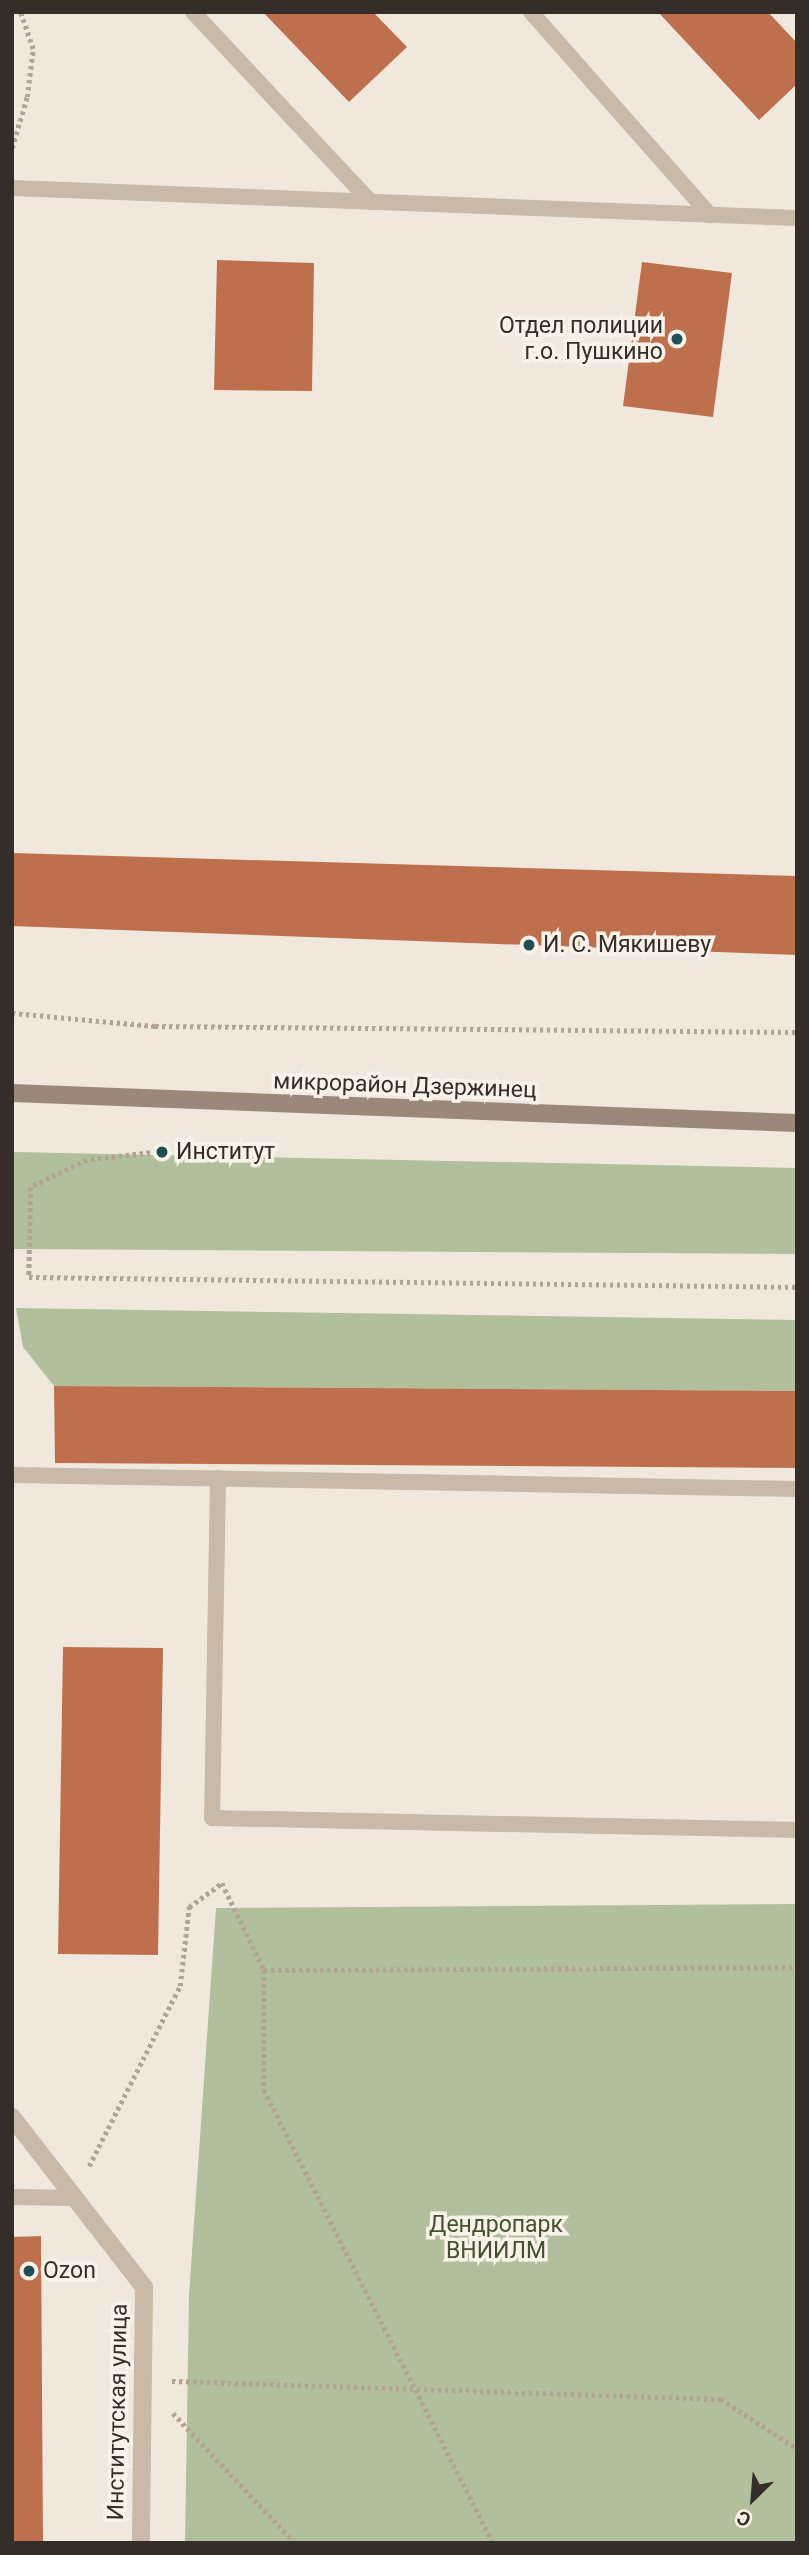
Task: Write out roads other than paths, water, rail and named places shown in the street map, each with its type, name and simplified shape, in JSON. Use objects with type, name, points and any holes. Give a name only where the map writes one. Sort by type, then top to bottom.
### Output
[{"type":"main road","name":"микрорайон Дзержинец","points":[[12,1093],[797,1123]]},
{"type":"street","name":"Институтская улица","points":[[12,2117],[144,2287],[141,2543]]},
{"type":"lane","points":[[193,12],[371,202]]},
{"type":"lane","points":[[531,12],[710,215]]},
{"type":"lane","points":[[12,188],[797,218]]},
{"type":"lane","points":[[12,1475],[797,1489]]},
{"type":"lane","points":[[218,1478],[212,1818],[797,1830]]},
{"type":"lane","points":[[12,2197],[73,2198]]},
{"type":"place","name":"Отдел полиции г.о. Пушкино","points":[[677,339]]},
{"type":"place","name":"И. С. Мякишеву","points":[[529,945]]},
{"type":"place","name":"Институт","points":[[162,1152]]},
{"type":"place","name":"Ozon","points":[[29,2271]]},
{"type":"park label","name":"Дендропарк ВНИИЛМ","points":[[496,2238]]}]
